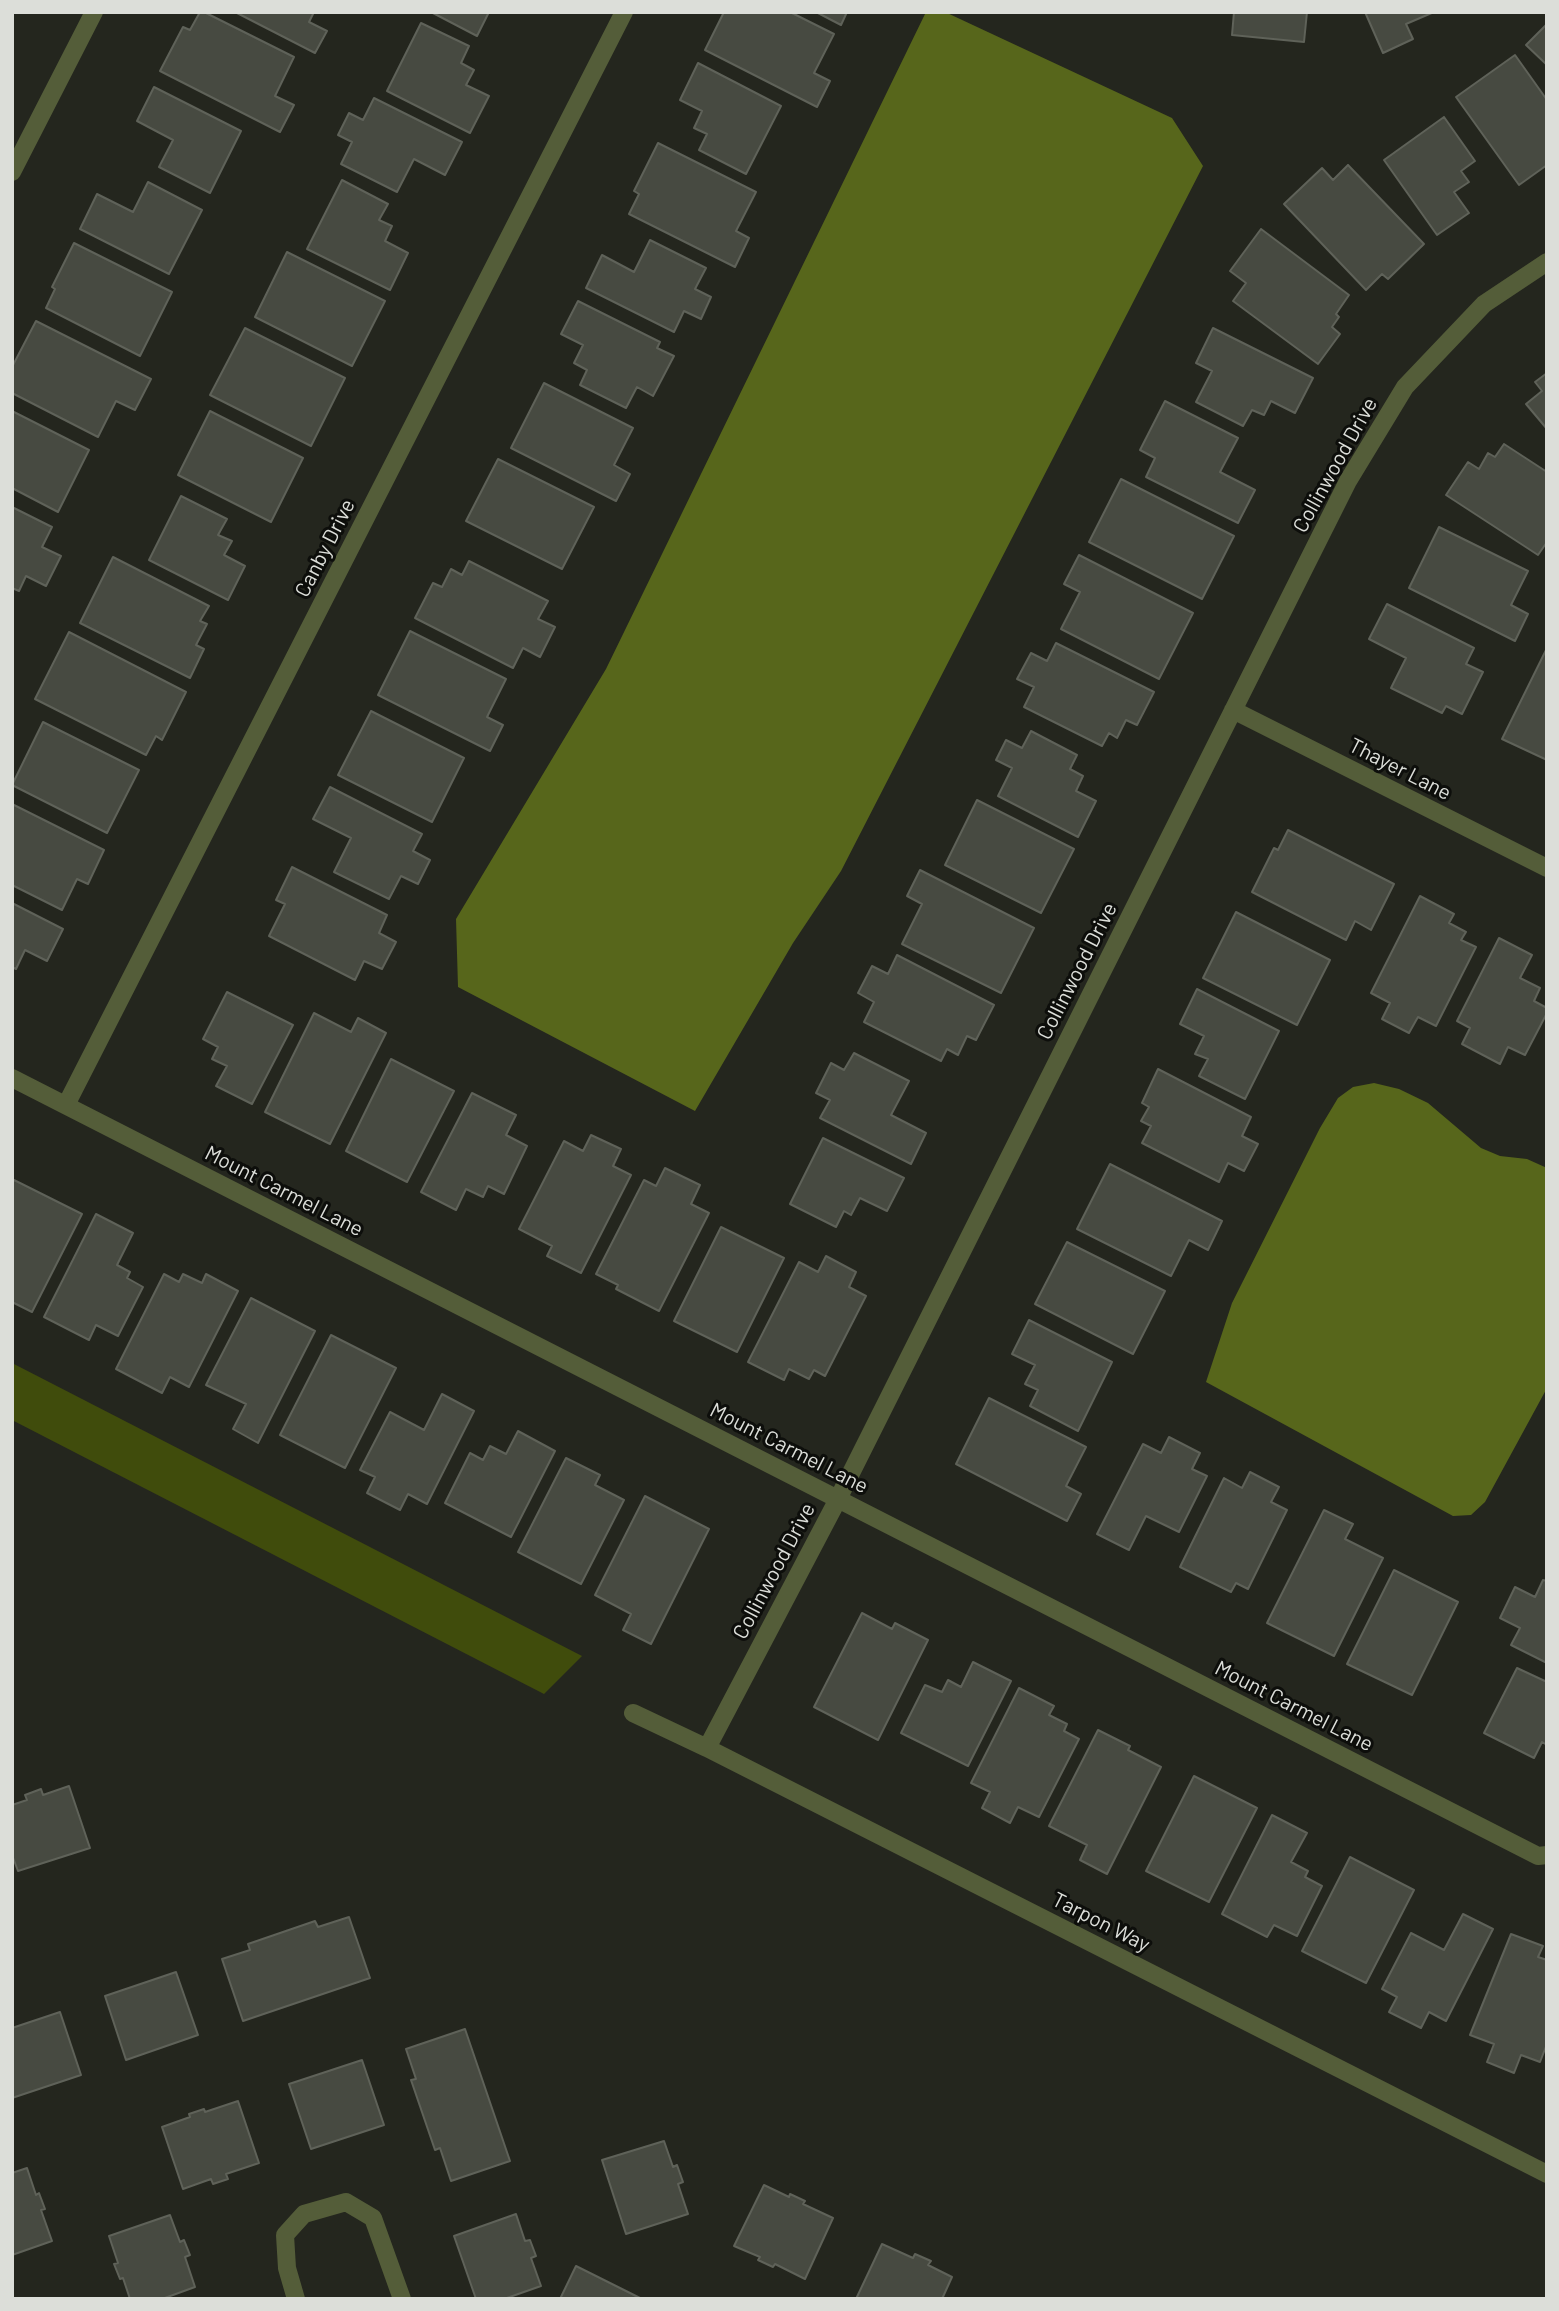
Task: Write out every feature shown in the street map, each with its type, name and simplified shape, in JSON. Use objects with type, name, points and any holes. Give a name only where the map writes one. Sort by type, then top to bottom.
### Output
[{"type":"street","points":[[12,172],[94,12]]},
{"type":"street","name":"Canby Drive","points":[[66,1105],[624,12]]},
{"type":"street","name":"Collinwood Drive","points":[[706,1748],[838,1499],[1348,481],[1405,387],[1484,304],[1547,262]]},
{"type":"street","name":"Thayer Lane","points":[[1233,710],[1547,868]]},
{"type":"street","name":"Mount Carmel Lane","points":[[12,1077],[1538,1856],[1547,1855]]},
{"type":"street","name":"Tarpon Way","points":[[633,1713],[1547,2174]]},
{"type":"street","points":[[296,2299],[287,2268],[285,2235],[304,2214],[346,2202],[373,2218],[402,2299]]},
{"type":"shaded area","points":[[926,12],[945,12],[1172,118],[1203,166],[841,871],[793,943],[695,1111],[458,987],[456,919],[606,669]]},
{"type":"shaded area","points":[[1374,1083],[1399,1089],[1428,1103],[1481,1148],[1500,1156],[1527,1159],[1547,1168],[1547,1388],[1485,1502],[1471,1515],[1453,1516],[1206,1382],[1232,1303],[1320,1128],[1338,1098],[1353,1087]]},
{"type":"shaded area","points":[[12,1363],[582,1656],[544,1694],[12,1420]]},
{"type":"building","points":[[200,12],[294,57],[275,96],[294,105],[280,132],[160,71],[183,27],[190,30]]},
{"type":"building","points":[[235,12],[314,12],[309,22],[327,31],[315,53]]},
{"type":"building","points":[[431,12],[489,12],[477,36]]},
{"type":"building","points":[[724,12],[790,12],[834,34],[814,73],[830,81],[817,107],[705,50]]},
{"type":"building","points":[[816,12],[847,12],[841,25]]},
{"type":"building","points":[[1234,12],[1307,12],[1304,42],[1232,35]]},
{"type":"building","points":[[1365,12],[1434,12],[1406,24],[1413,39],[1383,53]]},
{"type":"building","points":[[421,23],[469,46],[461,63],[474,70],[466,85],[489,96],[470,133],[387,91]]},
{"type":"building","points":[[1547,24],[1547,65],[1526,45]]},
{"type":"building","points":[[1515,55],[1547,100],[1547,165],[1519,185],[1456,97]]},
{"type":"building","points":[[698,63],[781,106],[746,174],[699,150],[707,134],[694,128],[702,111],[680,100]]},
{"type":"building","points":[[154,87],[241,131],[210,193],[159,167],[173,140],[137,121]]},
{"type":"building","points":[[374,98],[462,142],[445,175],[414,159],[397,192],[341,164],[352,142],[338,135],[349,113],[363,120]]},
{"type":"building","points":[[1444,117],[1475,161],[1461,171],[1469,182],[1454,192],[1469,213],[1437,235],[1384,160]]},
{"type":"building","points":[[658,143],[756,192],[736,231],[749,238],[735,267],[629,214],[639,194],[634,191]]},
{"type":"building","points":[[1348,165],[1424,244],[1388,279],[1382,274],[1366,290],[1284,204],[1322,168],[1333,180]]},
{"type":"building","points":[[342,180],[388,204],[379,220],[392,226],[385,241],[408,253],[390,290],[307,249]]},
{"type":"building","points":[[148,182],[202,210],[169,274],[80,229],[97,194],[133,212]]},
{"type":"building","points":[[1261,229],[1349,295],[1336,314],[1339,317],[1332,327],[1340,334],[1318,364],[1233,301],[1246,283],[1230,271]]},
{"type":"building","points":[[650,240],[706,268],[695,289],[711,297],[701,319],[684,311],[674,332],[586,288],[602,255],[634,272]]},
{"type":"building","points":[[74,243],[172,292],[140,356],[46,308],[55,289],[52,287]]},
{"type":"building","points":[[287,252],[385,301],[352,366],[255,317]]},
{"type":"building","points":[[578,301],[660,342],[657,348],[674,356],[653,396],[637,387],[626,408],[580,385],[587,370],[574,363],[583,345],[561,334]]},
{"type":"building","points":[[36,321],[151,379],[135,410],[116,401],[98,437],[12,393],[12,367]]},
{"type":"building","points":[[245,328],[345,378],[311,446],[210,395]]},
{"type":"building","points":[[1213,328],[1313,378],[1295,413],[1271,401],[1264,415],[1252,410],[1243,426],[1196,402],[1212,371],[1196,363]]},
{"type":"building","points":[[1547,373],[1547,429],[1526,404],[1542,391],[1535,382]]},
{"type":"building","points":[[544,383],[633,428],[614,465],[630,474],[616,501],[511,448]]},
{"type":"building","points":[[1165,401],[1238,438],[1220,472],[1255,490],[1238,523],[1146,477],[1155,458],[1140,450]]},
{"type":"building","points":[[12,411],[89,450],[58,512],[12,488]]},
{"type":"building","points":[[210,411],[303,458],[271,522],[178,475]]},
{"type":"building","points":[[1504,444],[1547,472],[1547,542],[1538,555],[1446,495],[1468,462],[1479,469],[1488,453],[1495,457]]},
{"type":"building","points":[[498,459],[594,507],[562,569],[466,521]]},
{"type":"building","points":[[1121,479],[1234,536],[1202,599],[1089,542]]},
{"type":"building","points":[[181,496],[227,519],[218,535],[232,541],[224,555],[245,566],[228,600],[149,560]]},
{"type":"building","points":[[12,507],[52,527],[42,547],[61,556],[46,586],[26,576],[19,591],[12,588]]},
{"type":"building","points":[[1439,527],[1528,571],[1511,605],[1528,614],[1515,641],[1409,588]]},
{"type":"building","points":[[1079,555],[1193,613],[1159,679],[1061,629],[1080,592],[1064,584]]},
{"type":"building","points":[[113,557],[209,606],[200,621],[207,624],[196,645],[204,649],[190,678],[80,623]]},
{"type":"building","points":[[469,561],[548,601],[538,619],[555,627],[540,657],[523,648],[513,668],[415,618],[433,583],[442,587],[451,569],[462,575]]},
{"type":"building","points":[[1387,604],[1474,648],[1466,664],[1483,672],[1462,714],[1446,706],[1442,713],[1391,688],[1406,658],[1369,639]]},
{"type":"building","points":[[410,631],[506,679],[487,717],[503,725],[490,751],[378,695]]},
{"type":"building","points":[[69,632],[186,692],[162,740],[156,736],[146,755],[35,699]]},
{"type":"building","points":[[1056,643],[1154,692],[1137,725],[1126,720],[1117,738],[1109,733],[1102,746],[1024,707],[1034,687],[1017,679],[1031,653],[1047,661]]},
{"type":"building","points":[[1547,648],[1547,760],[1502,739]]},
{"type":"building","points":[[371,711],[464,758],[432,822],[338,775]]},
{"type":"building","points":[[43,722],[139,770],[107,833],[12,785]]},
{"type":"building","points":[[1031,731],[1077,755],[1070,769],[1083,776],[1076,791],[1096,801],[1078,837],[998,796],[1012,768],[996,760],[1006,740],[1022,748]]},
{"type":"building","points":[[330,787],[422,834],[413,851],[430,860],[418,884],[401,876],[389,899],[334,872],[351,838],[313,819]]},
{"type":"building","points":[[977,800],[1074,849],[1041,913],[945,865]]},
{"type":"building","points":[[12,804],[104,850],[88,884],[77,879],[62,910],[12,885]]},
{"type":"building","points":[[1288,830],[1394,884],[1371,930],[1355,921],[1346,940],[1252,892],[1274,848],[1278,850]]},
{"type":"building","points":[[292,867],[387,915],[379,933],[396,942],[382,969],[364,961],[355,980],[269,936],[285,904],[276,900]]},
{"type":"building","points":[[920,870],[1034,928],[1001,993],[902,944],[922,904],[907,896]]},
{"type":"building","points":[[1420,896],[1454,914],[1449,923],[1466,932],[1461,940],[1476,947],[1436,1026],[1418,1017],[1409,1033],[1382,1019],[1390,1003],[1371,993]]},
{"type":"building","points":[[12,903],[63,929],[47,961],[25,950],[16,969],[12,967]]},
{"type":"building","points":[[1236,912],[1330,960],[1297,1025],[1203,978]]},
{"type":"building","points":[[1499,938],[1532,955],[1520,978],[1540,988],[1534,1001],[1547,1008],[1547,1013],[1525,1055],[1508,1047],[1500,1064],[1462,1044],[1470,1028],[1457,1021]]},
{"type":"building","points":[[897,955],[994,1005],[976,1040],[967,1036],[958,1055],[947,1049],[941,1061],[864,1022],[874,1002],[858,993],[872,966],[888,974]]},
{"type":"building","points":[[1197,989],[1279,1031],[1245,1099],[1199,1076],[1208,1059],[1195,1054],[1204,1036],[1180,1024]]},
{"type":"building","points":[[227,992],[293,1025],[252,1104],[216,1086],[227,1066],[212,1059],[218,1047],[203,1039]]},
{"type":"building","points":[[314,1013],[351,1032],[358,1018],[386,1033],[330,1144],[265,1112]]},
{"type":"building","points":[[854,1053],[909,1081],[891,1115],[926,1133],[911,1164],[820,1118],[830,1100],[816,1093],[831,1063],[844,1070]]},
{"type":"building","points":[[391,1059],[454,1091],[407,1182],[346,1151]]},
{"type":"building","points":[[1158,1069],[1251,1117],[1242,1136],[1258,1144],[1244,1171],[1228,1163],[1219,1182],[1142,1143],[1151,1126],[1141,1121],[1149,1107],[1142,1103]]},
{"type":"building","points":[[472,1093],[516,1115],[506,1135],[527,1146],[504,1194],[488,1186],[483,1197],[466,1189],[456,1210],[421,1192]]},
{"type":"building","points":[[591,1135],[621,1149],[613,1166],[631,1175],[581,1273],[547,1256],[552,1246],[519,1229],[564,1141],[583,1151]]},
{"type":"building","points":[[823,1138],[904,1178],[887,1211],[860,1198],[851,1215],[844,1211],[836,1227],[790,1204]]},
{"type":"building","points":[[1110,1164],[1222,1221],[1208,1250],[1189,1240],[1171,1276],[1077,1229]]},
{"type":"building","points":[[665,1168],[700,1185],[691,1204],[709,1213],[659,1311],[616,1289],[618,1285],[596,1274],[644,1180],[656,1186]]},
{"type":"building","points":[[14,1180],[82,1214],[32,1312],[12,1302]]},
{"type":"building","points":[[96,1214],[133,1233],[117,1265],[130,1272],[127,1278],[143,1287],[118,1336],[96,1325],[89,1340],[44,1317]]},
{"type":"building","points":[[721,1227],[784,1258],[737,1352],[674,1321]]},
{"type":"building","points":[[1067,1242],[1165,1291],[1133,1354],[1035,1304]]},
{"type":"building","points":[[826,1256],[856,1272],[849,1287],[866,1296],[825,1376],[814,1370],[809,1379],[789,1369],[784,1380],[748,1362],[799,1262],[818,1272]]},
{"type":"building","points":[[164,1274],[179,1282],[183,1274],[202,1283],[206,1274],[238,1291],[189,1387],[170,1377],[162,1393],[116,1369]]},
{"type":"building","points":[[251,1298],[315,1331],[258,1443],[233,1429],[246,1404],[206,1385]]},
{"type":"building","points":[[1029,1320],[1112,1362],[1078,1431],[1030,1406],[1038,1390],[1025,1384],[1035,1365],[1012,1354]]},
{"type":"building","points":[[331,1335],[396,1368],[345,1468],[280,1435]]},
{"type":"building","points":[[442,1394],[474,1411],[427,1504],[408,1494],[400,1510],[367,1493],[375,1477],[360,1470],[390,1412],[424,1430]]},
{"type":"building","points":[[989,1398],[1086,1447],[1066,1486],[1081,1494],[1067,1521],[956,1464]]},
{"type":"building","points":[[518,1431],[555,1451],[511,1537],[445,1503],[470,1453],[483,1460],[490,1446],[506,1454]]},
{"type":"building","points":[[1169,1437],[1200,1453],[1192,1469],[1207,1476],[1179,1532],[1146,1516],[1129,1550],[1097,1534],[1143,1444],[1161,1453]]},
{"type":"building","points":[[566,1458],[600,1475],[595,1485],[624,1500],[581,1584],[518,1552]]},
{"type":"building","points":[[1250,1472],[1279,1487],[1271,1502],[1287,1510],[1248,1589],[1236,1583],[1231,1592],[1180,1567],[1224,1478],[1242,1488]]},
{"type":"building","points":[[645,1496],[709,1529],[651,1644],[623,1630],[631,1614],[595,1595]]},
{"type":"building","points":[[1324,1510],[1353,1524],[1345,1539],[1383,1558],[1334,1656],[1267,1623]]},
{"type":"building","points":[[1394,1570],[1458,1602],[1412,1695],[1347,1664]]},
{"type":"building","points":[[1543,1580],[1547,1581],[1547,1663],[1511,1645],[1520,1628],[1500,1618],[1515,1587],[1535,1597]]},
{"type":"building","points":[[862,1613],[892,1629],[895,1623],[928,1640],[878,1740],[814,1707]]},
{"type":"building","points":[[973,1662],[1011,1681],[968,1766],[901,1733],[925,1685],[942,1692],[948,1680],[961,1687]]},
{"type":"building","points":[[1517,1668],[1547,1682],[1547,1745],[1542,1742],[1534,1758],[1484,1733]]},
{"type":"building","points":[[1019,1688],[1054,1706],[1049,1715],[1067,1724],[1064,1731],[1079,1739],[1039,1817],[1018,1807],[1010,1823],[982,1808],[990,1792],[971,1783]]},
{"type":"building","points":[[1098,1730],[1130,1746],[1128,1750],[1161,1767],[1107,1874],[1080,1860],[1087,1845],[1049,1826]]},
{"type":"building","points":[[1194,1776],[1257,1808],[1209,1902],[1146,1871]]},
{"type":"building","points":[[69,1786],[90,1848],[18,1871],[12,1855],[12,1805],[27,1800],[25,1795],[41,1789],[43,1795]]},
{"type":"building","points":[[1272,1815],[1307,1833],[1291,1862],[1308,1871],[1305,1877],[1322,1886],[1297,1936],[1274,1925],[1267,1937],[1222,1914]]},
{"type":"building","points":[[1350,1857],[1414,1890],[1366,1983],[1302,1951]]},
{"type":"building","points":[[1463,1914],[1493,1929],[1446,2021],[1429,2012],[1421,2028],[1389,2012],[1397,1997],[1382,1989],[1411,1933],[1444,1950]]},
{"type":"building","points":[[349,1917],[370,1978],[243,2021],[222,1959],[250,1950],[248,1944],[315,1921],[318,1927]]},
{"type":"building","points":[[1511,1934],[1543,1946],[1538,1957],[1547,1960],[1547,2044],[1540,2062],[1521,2055],[1514,2073],[1487,2062],[1494,2044],[1470,2035]]},
{"type":"building","points":[[176,1972],[198,2035],[126,2060],[105,1996]]},
{"type":"building","points":[[60,2012],[81,2075],[12,2098],[12,2028]]},
{"type":"building","points":[[465,2029],[510,2161],[451,2181],[440,2148],[435,2150],[411,2080],[416,2079],[406,2049]]},
{"type":"building","points":[[362,2060],[384,2125],[311,2149],[289,2084]]},
{"type":"building","points":[[238,2101],[259,2163],[226,2174],[228,2179],[213,2184],[211,2179],[183,2189],[162,2127],[190,2117],[189,2114],[204,2109],[205,2112]]},
{"type":"building","points":[[664,2141],[673,2167],[677,2165],[683,2182],[678,2184],[688,2214],[626,2234],[602,2160]]},
{"type":"building","points":[[27,2168],[36,2195],[39,2193],[45,2209],[41,2210],[52,2241],[12,2255],[12,2173]]},
{"type":"building","points":[[764,2185],[805,2201],[803,2204],[833,2218],[805,2279],[775,2264],[773,2267],[758,2260],[760,2257],[734,2246]]},
{"type":"building","points":[[516,2214],[525,2241],[530,2240],[536,2256],[531,2258],[541,2286],[504,2299],[476,2299],[454,2236]]},
{"type":"building","points":[[170,2215],[180,2242],[184,2240],[190,2255],[185,2257],[195,2287],[162,2299],[130,2299],[123,2278],[120,2279],[114,2264],[118,2263],[109,2236]]},
{"type":"building","points":[[882,2244],[913,2258],[915,2254],[931,2261],[928,2265],[952,2277],[942,2299],[856,2299]]},
{"type":"building","points":[[576,2266],[642,2299],[560,2299]]}]
